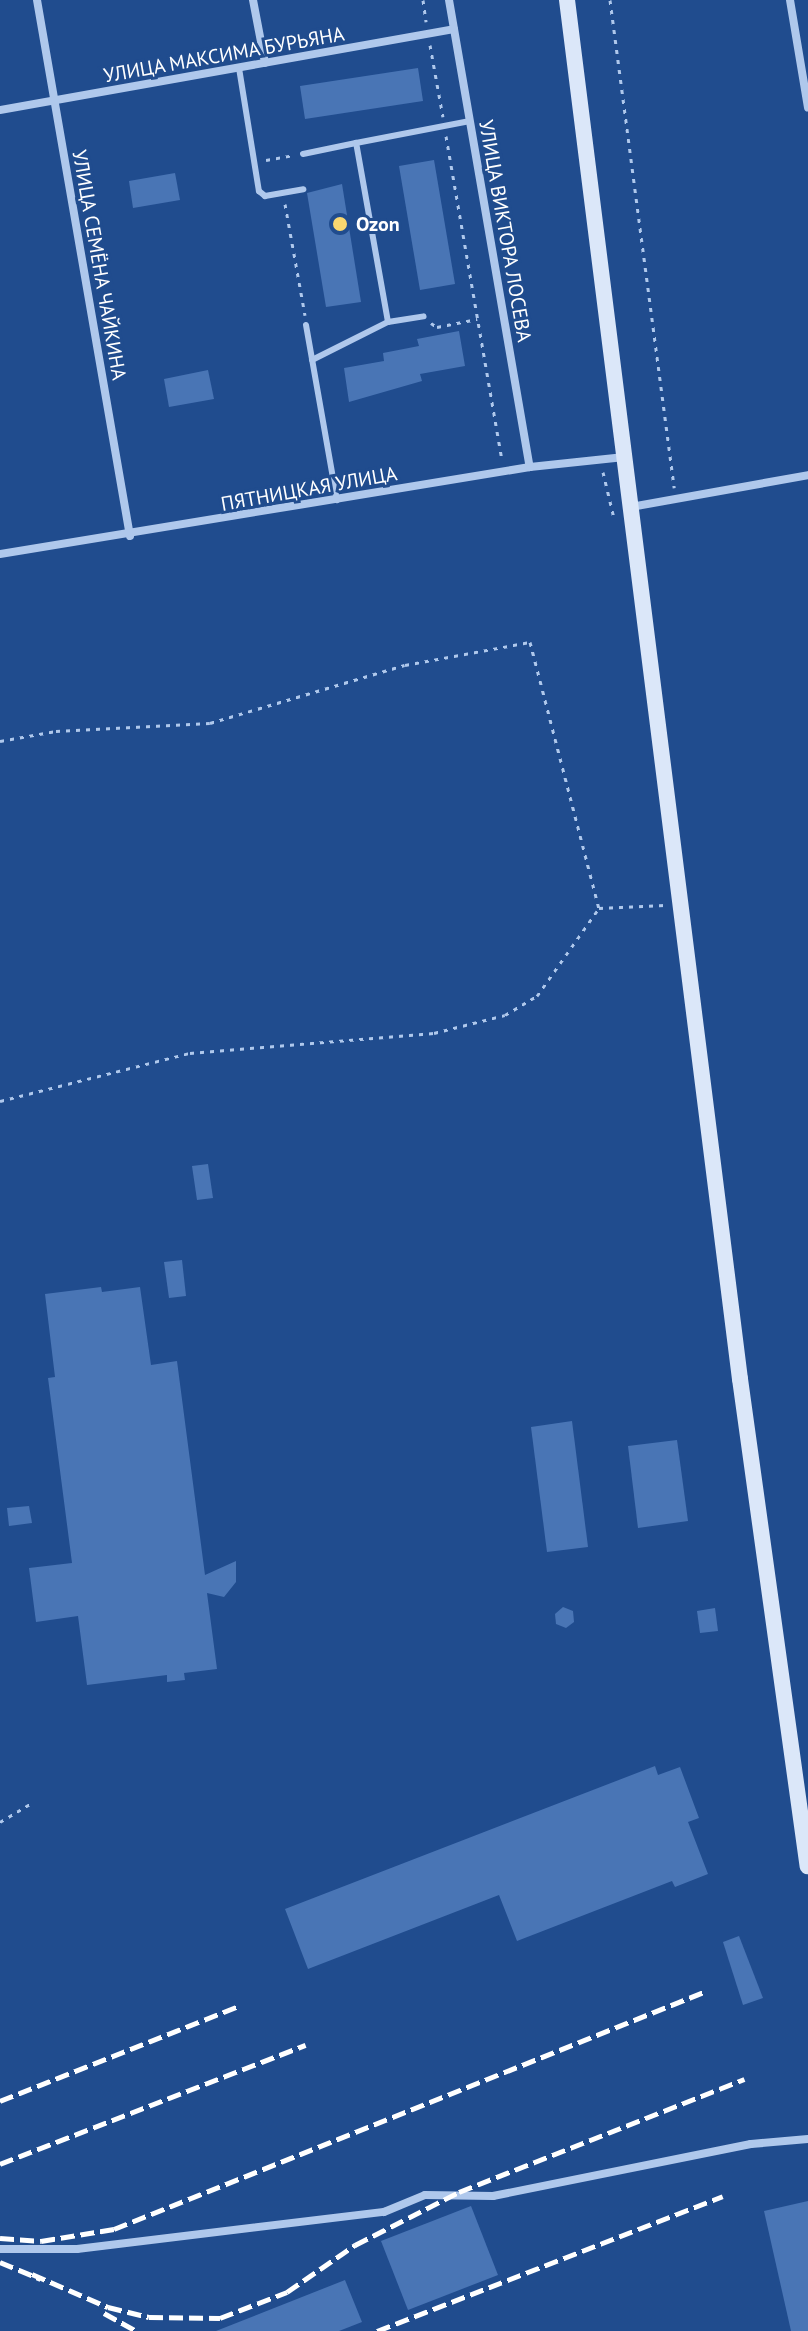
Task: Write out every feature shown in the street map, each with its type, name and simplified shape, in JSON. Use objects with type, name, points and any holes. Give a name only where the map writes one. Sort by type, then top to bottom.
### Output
[{"type":"street","name":"УЛИЦА СЕМЁНА ЧАЙКИНА","points":[[37,0],[130,536]]},
{"type":"street","points":[[253,0],[265,63]]},
{"type":"street","name":"УЛИЦА ВИКТОРА ЛОСЕВА","points":[[449,0],[530,467]]},
{"type":"street","points":[[567,0],[680,905],[808,1866]]},
{"type":"street","points":[[790,0],[808,107]]},
{"type":"street","name":"УЛИЦА МАКСИМА БУРЬЯНА","points":[[0,110],[55,103],[454,29]]},
{"type":"street","name":"ПЯТНИЦКАЯ УЛИЦА","points":[[0,554],[130,536],[504,471],[624,457]]},
{"type":"street","points":[[631,513],[675,496],[808,475]]},
{"type":"street","points":[[0,2249],[77,2249],[384,2212],[425,2195],[493,2196],[751,2144],[808,2139]]},
{"type":"lane","points":[[239,68],[261,195],[303,189]]},
{"type":"lane","points":[[303,154],[470,121]]},
{"type":"lane","points":[[356,143],[388,322]]},
{"type":"lane","points":[[312,360],[388,322],[424,316]]},
{"type":"lane","points":[[306,325],[337,500]]},
{"type":"path","points":[[610,0],[675,496]]},
{"type":"path","points":[[423,1],[504,471]]},
{"type":"path","points":[[254,162],[303,154]]},
{"type":"path","points":[[283,192],[306,325]]},
{"type":"path","points":[[424,316],[437,327],[477,319]]},
{"type":"path","points":[[601,459],[611,516],[631,513]]},
{"type":"path","points":[[0,741],[56,731],[210,723],[405,665],[530,642],[599,908],[537,996],[505,1015],[434,1033],[190,1053],[0,1101]]},
{"type":"path","points":[[599,908],[680,905]]},
{"type":"path","points":[[0,1822],[30,1804]]},
{"type":"building","points":[[418,68],[423,101],[305,119],[300,86]]},
{"type":"building","points":[[434,160],[455,284],[420,290],[399,166]]},
{"type":"building","points":[[175,173],[180,200],[133,208],[129,181]]},
{"type":"building","points":[[342,184],[361,302],[326,307],[307,193]]},
{"type":"building","points":[[459,331],[465,366],[420,374],[422,381],[349,402],[344,368],[384,361],[383,353],[419,346],[417,339]]},
{"type":"building","points":[[208,370],[214,399],[169,407],[164,379]]},
{"type":"building","points":[[208,1164],[213,1198],[197,1200],[192,1166]]},
{"type":"building","points":[[182,1260],[186,1296],[169,1298],[164,1262]]},
{"type":"building","points":[[101,1287],[102,1292],[140,1287],[151,1365],[177,1361],[205,1575],[236,1561],[236,1582],[224,1597],[207,1593],[217,1669],[184,1673],[185,1680],[167,1682],[167,1675],[87,1685],[78,1616],[36,1622],[29,1568],[72,1563],[48,1378],[55,1377],[45,1294]]},
{"type":"building","points":[[572,1421],[588,1547],[547,1552],[531,1427]]},
{"type":"building","points":[[677,1440],[688,1521],[638,1528],[628,1446]]},
{"type":"building","points":[[29,1506],[32,1523],[9,1526],[7,1508]]},
{"type":"building","points":[[563,1607],[573,1611],[574,1622],[566,1628],[556,1624],[555,1614]]},
{"type":"building","points":[[715,1608],[718,1631],[700,1633],[697,1611]]},
{"type":"building","points":[[655,1766],[658,1775],[680,1767],[699,1818],[688,1822],[708,1874],[675,1887],[672,1881],[517,1941],[499,1895],[308,1969],[285,1909]]},
{"type":"building","points":[[739,1936],[763,1998],[743,2005],[723,1942]]},
{"type":"building","points":[[808,2201],[808,2331],[791,2331],[764,2211]]},
{"type":"building","points":[[471,2206],[498,2275],[408,2310],[381,2241]]},
{"type":"building","points":[[345,2280],[362,2322],[339,2331],[216,2331]]},
{"type":"railway","points":[[0,2238],[41,2241],[114,2229],[704,1992]]},
{"type":"railway","points":[[0,2101],[239,2006]]},
{"type":"railway","points":[[0,2164],[306,2045]]},
{"type":"railway","points":[[32,2274],[108,2307],[149,2317],[220,2318],[287,2292],[355,2245],[459,2192],[744,2079]]},
{"type":"railway","points":[[377,2331],[723,2196]]},
{"type":"railway","points":[[0,2262],[41,2279]]},
{"type":"railway","points":[[104,2313],[136,2331]]},
{"type":"place","name":"Ozon","points":[[340,224]]}]
